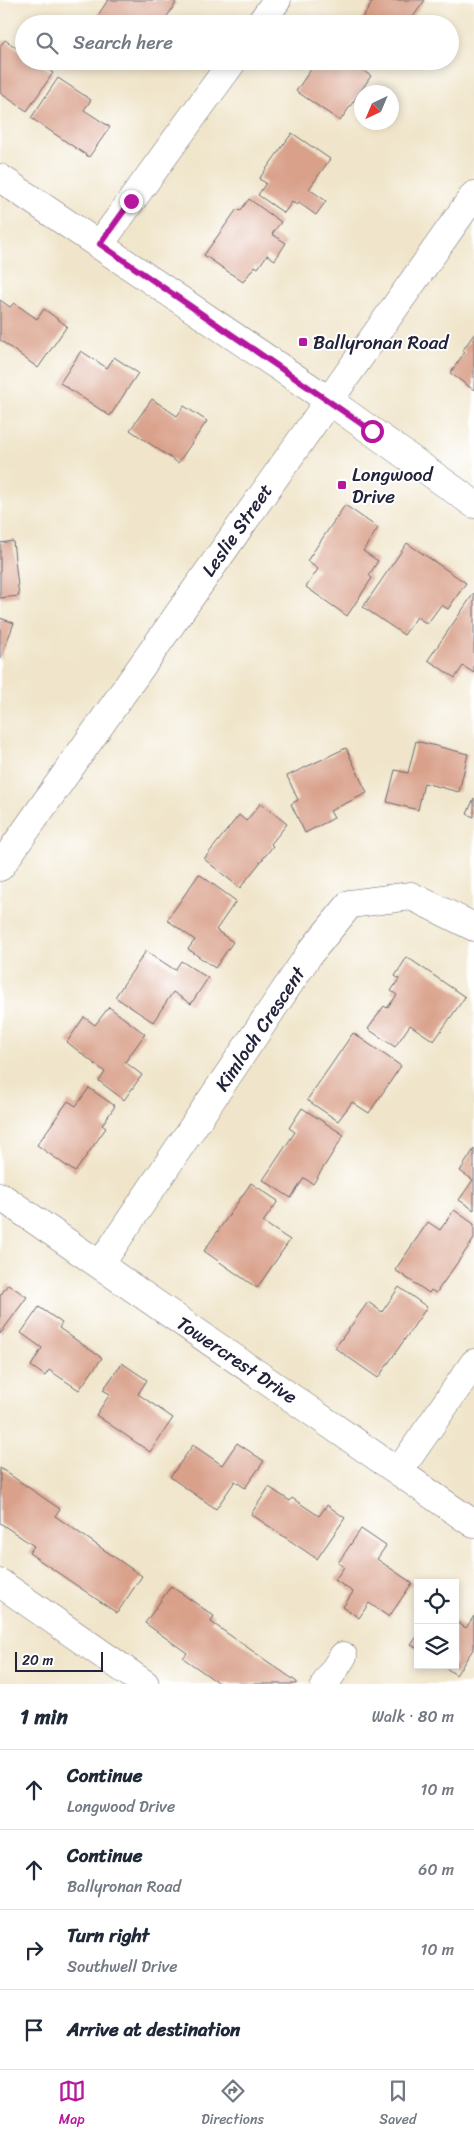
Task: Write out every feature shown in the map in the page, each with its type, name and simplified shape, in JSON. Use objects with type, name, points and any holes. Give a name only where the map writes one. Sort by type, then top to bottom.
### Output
[{"type":"street","points":[[266,15],[277,0]]},
{"type":"street","points":[[100,244],[226,70]]},
{"type":"street","points":[[0,178],[328,400],[474,504]]},
{"type":"street","name":"Leslie Street","points":[[0,866],[474,195]]},
{"type":"street","name":"Kimloch Crescent","points":[[100,1265],[310,953],[350,904],[412,896],[474,927]]},
{"type":"street","name":"Towercrest Drive","points":[[0,1196],[474,1524]]},
{"type":"street","points":[[399,1471],[474,1363]]},
{"type":"street","points":[[0,1582],[145,1684]]},
{"type":"street","points":[[325,1684],[343,1656]]},
{"type":"building","points":[[108,0],[171,0],[176,3],[168,15],[98,15]]},
{"type":"building","points":[[367,0],[425,0],[414,15],[364,15],[372,3]]},
{"type":"building","points":[[5,40],[15,47],[15,70],[49,70],[53,73],[27,111],[0,93],[0,46]]},
{"type":"building","points":[[310,70],[362,70],[371,76],[365,85],[354,85],[354,101],[340,121],[296,91]]},
{"type":"building","points":[[58,78],[91,100],[84,110],[110,127],[89,157],[31,118]]},
{"type":"building","points":[[292,133],[330,159],[309,189],[326,201],[316,215],[299,203],[297,205],[292,202],[284,213],[258,195],[266,183],[259,179]]},
{"type":"building","points":[[249,199],[281,222],[272,234],[286,243],[275,260],[267,255],[258,268],[255,266],[243,282],[204,255],[237,209],[240,211]]},
{"type":"building","points":[[0,300],[10,307],[14,303],[37,319],[44,309],[67,326],[38,368],[0,340]]},
{"type":"building","points":[[474,334],[474,390],[450,373],[465,352],[463,350]]},
{"type":"building","points":[[81,351],[107,368],[114,357],[138,373],[110,416],[60,383]]},
{"type":"building","points":[[152,399],[177,416],[184,406],[207,421],[178,463],[130,430]]},
{"type":"building","points":[[345,505],[378,528],[363,551],[378,561],[369,575],[372,578],[347,616],[306,587],[318,569],[307,561]]},
{"type":"building","points":[[13,541],[19,596],[0,598],[0,543]]},
{"type":"building","points":[[407,543],[466,583],[448,609],[441,605],[427,624],[417,617],[404,635],[363,607]]},
{"type":"building","points":[[474,593],[474,673],[463,666],[455,678],[428,660]]},
{"type":"building","points":[[0,618],[14,623],[0,660]]},
{"type":"building","points":[[416,741],[468,754],[459,792],[424,783],[418,810],[387,802],[395,770],[408,773]]},
{"type":"building","points":[[346,748],[367,793],[330,811],[334,818],[305,833],[291,804],[298,800],[287,776]]},
{"type":"building","points":[[474,798],[474,817],[467,814]]},
{"type":"building","points":[[261,803],[287,824],[271,844],[273,846],[240,888],[204,859],[239,815],[246,821]]},
{"type":"building","points":[[199,874],[236,901],[216,930],[233,942],[215,968],[188,949],[195,940],[167,920]]},
{"type":"building","points":[[146,951],[175,970],[181,961],[208,978],[191,1004],[173,992],[153,1022],[115,997]]},
{"type":"building","points":[[407,957],[465,997],[434,1041],[410,1025],[395,1047],[368,1029],[384,1006],[387,1008],[397,995],[391,991],[399,979],[395,976]]},
{"type":"building","points":[[109,1007],[145,1034],[125,1062],[142,1075],[124,1100],[99,1081],[105,1072],[67,1042],[84,1017],[95,1025]]},
{"type":"building","points":[[353,1033],[401,1066],[369,1113],[352,1102],[338,1121],[307,1100]]},
{"type":"building","points":[[89,1088],[115,1106],[102,1125],[106,1128],[75,1172],[37,1145],[68,1101],[76,1106]]},
{"type":"building","points":[[302,1108],[344,1135],[313,1184],[304,1178],[291,1198],[263,1180],[295,1132],[289,1128]]},
{"type":"building","points":[[474,1149],[474,1210],[459,1200],[473,1180],[460,1171]]},
{"type":"building","points":[[251,1183],[278,1201],[263,1222],[290,1240],[257,1288],[204,1251]]},
{"type":"building","points":[[454,1210],[474,1224],[474,1239],[436,1293],[431,1290],[429,1293],[395,1270],[428,1222],[440,1230]]},
{"type":"building","points":[[8,1284],[27,1297],[0,1334],[0,1296]]},
{"type":"building","points":[[399,1287],[427,1307],[378,1378],[335,1348],[368,1302],[382,1312]]},
{"type":"building","points":[[39,1307],[62,1323],[59,1328],[102,1358],[79,1390],[49,1370],[45,1376],[31,1366],[42,1348],[21,1333]]},
{"type":"building","points":[[122,1363],[147,1380],[138,1394],[173,1418],[150,1452],[96,1415],[110,1394],[103,1390]]},
{"type":"building","points":[[237,1443],[264,1461],[245,1488],[235,1481],[216,1509],[170,1477],[193,1445],[222,1465]]},
{"type":"building","points":[[0,1468],[60,1509],[55,1516],[142,1576],[117,1613],[29,1553],[34,1546],[0,1523]]},
{"type":"building","points":[[269,1487],[290,1501],[292,1498],[319,1516],[327,1505],[345,1518],[317,1559],[251,1514]]},
{"type":"building","points":[[361,1529],[386,1546],[377,1559],[412,1583],[389,1617],[369,1603],[359,1618],[343,1607],[353,1592],[335,1580],[344,1567],[338,1563]]},
{"type":"building","points":[[171,1586],[214,1616],[211,1622],[297,1682],[296,1684],[220,1684],[183,1658],[187,1653],[145,1623]]},
{"type":"building","points":[[474,1616],[474,1648],[456,1675],[448,1669],[459,1669],[459,1624],[466,1628]]},
{"type":"place","name":"Ballyronan Road","points":[[303,342]]},
{"type":"place","name":"Longwood Drive","points":[[342,485]]},
{"type":"route","points":[[131,201],[100,244],[372,431]]}]
